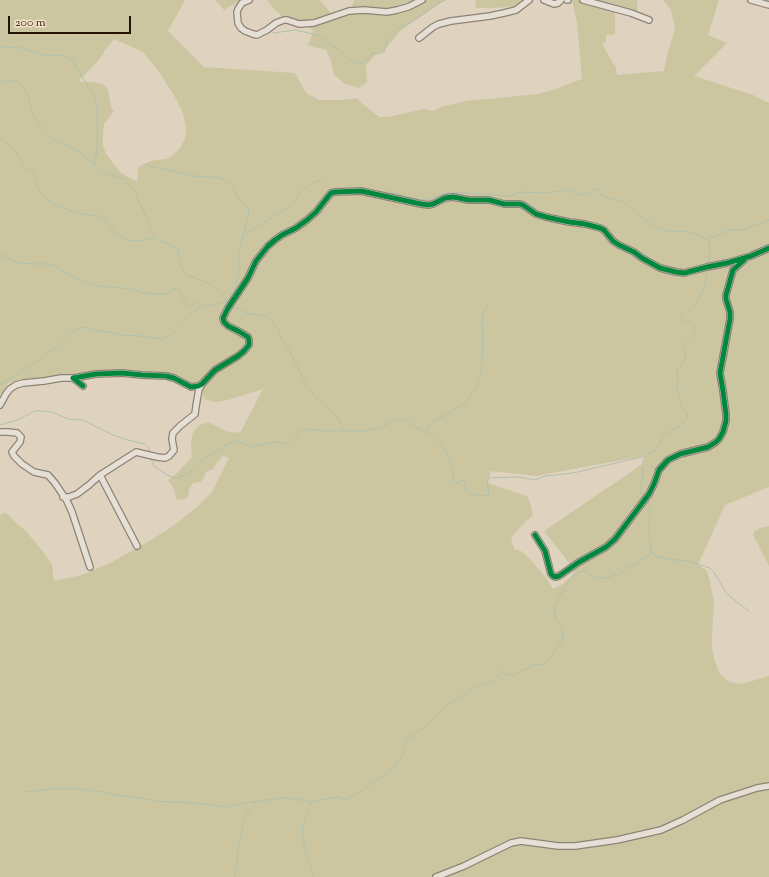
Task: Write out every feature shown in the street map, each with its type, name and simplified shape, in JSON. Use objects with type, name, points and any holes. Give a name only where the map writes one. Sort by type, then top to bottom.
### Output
[{"type":"street","points":[[249,0],[242,3],[238,9],[237,19],[241,28],[257,35],[276,23],[284,20],[302,24],[320,21],[349,11],[364,10],[387,12],[408,7],[422,0]]},
{"type":"street","points":[[419,38],[433,27],[444,22],[490,16],[516,10],[529,0]]},
{"type":"street","points":[[544,0],[554,4],[562,0]]},
{"type":"street","points":[[583,0],[631,13],[648,20]]},
{"type":"street","points":[[751,0],[769,5]]},
{"type":"street","points":[[64,497],[70,497],[77,494],[100,475],[136,452],[165,458],[169,456],[174,450],[172,439],[173,433],[195,414],[199,389],[202,384],[215,370],[238,356],[249,345],[248,337],[228,326],[224,322],[223,318],[248,278],[256,262],[268,246],[275,240],[296,228],[316,212],[331,193],[361,191],[428,205],[448,197],[469,200],[489,200],[504,204],[520,204],[536,214],[546,217],[600,228],[619,245],[634,252],[654,266],[676,272],[684,273],[724,264],[747,258],[769,248]]},
{"type":"street","points":[[535,535],[545,551],[552,576],[559,576],[616,539],[649,494],[659,470],[668,460],[680,454],[708,447],[719,439],[726,421],[724,392],[720,373],[730,318],[726,295],[733,270],[747,258]]},
{"type":"street","points":[[0,405],[10,388],[16,385],[96,374],[122,373],[166,376],[174,378],[190,387],[202,384]]},
{"type":"street","points":[[73,378],[83,386]]},
{"type":"street","points":[[0,432],[17,433],[21,437],[20,442],[12,452],[14,456],[22,464],[34,472],[48,475],[55,483],[67,501],[72,512],[90,567]]},
{"type":"street","points":[[100,475],[137,546]]},
{"type":"street","points":[[436,877],[516,842],[521,841],[548,846],[590,844],[617,840],[661,830],[720,800],[757,788],[769,786]]},
{"type":"shaded area","points":[[0,0],[185,0],[168,31],[204,67],[295,73],[306,93],[319,100],[358,98],[361,103],[380,117],[388,117],[424,109],[433,111],[444,106],[467,101],[538,94],[582,79],[577,22],[572,0],[638,0],[638,15],[615,9],[615,34],[606,35],[606,42],[602,43],[616,68],[617,75],[664,71],[675,28],[671,10],[663,0],[719,0],[708,35],[727,43],[694,76],[753,95],[769,103],[769,487],[725,505],[698,565],[706,570],[709,577],[714,603],[712,648],[714,659],[720,674],[729,682],[742,684],[769,676],[769,877],[0,877],[0,515],[4,513],[8,514],[37,544],[52,564],[54,581],[82,575],[112,562],[173,526],[197,507],[212,492],[229,458],[223,456],[213,469],[206,472],[200,482],[193,483],[189,489],[188,497],[182,500],[176,499],[175,491],[168,480],[176,474],[192,457],[191,445],[192,436],[195,429],[208,422],[226,431],[236,433],[241,431],[263,389],[228,400],[215,402],[204,399],[203,393],[200,389],[173,377],[121,374],[97,370],[20,379],[9,383],[0,395]],"holes":[[[114,39],[143,52],[159,72],[175,97],[183,113],[186,128],[185,139],[180,148],[173,155],[166,159],[151,161],[138,167],[137,182],[121,173],[106,154],[103,145],[104,124],[114,111],[111,107],[108,89],[102,84],[95,82],[81,82],[79,80],[98,61]],[[644,456],[644,463],[544,531],[573,568],[574,573],[563,584],[553,589],[547,579],[530,559],[521,551],[514,549],[511,538],[527,520],[533,516],[527,496],[488,483],[491,471],[536,476]]]},
{"type":"shaded area","points":[[215,0],[241,0],[224,10]]},
{"type":"shaded area","points":[[267,0],[320,0],[333,16],[351,10],[354,0],[413,0],[415,4],[422,0],[445,0],[400,31],[384,51],[374,56],[366,66],[367,82],[359,88],[345,84],[334,75],[331,61],[326,50],[307,45],[310,41],[313,30],[296,21],[284,18]]},
{"type":"shaded area","points":[[475,0],[526,0],[519,6],[476,8]]},
{"type":"shaded area","points":[[769,526],[769,566],[753,535],[755,531],[760,528]]},
{"type":"waterway","points":[[273,33],[295,30],[319,36],[337,48],[352,61],[361,63],[373,53],[384,52],[387,41],[400,27],[410,23],[437,4],[446,0]]},
{"type":"waterway","points":[[0,46],[6,48],[18,47],[44,55],[64,56],[72,60],[95,98],[97,107],[97,151],[94,164]]},
{"type":"waterway","points":[[0,81],[7,82],[16,80],[23,86],[35,119],[51,137],[59,143],[78,151],[108,176],[115,176],[124,179],[129,186],[135,190],[153,233],[159,241],[172,245],[178,250],[180,263],[186,275],[209,283],[229,303]]},
{"type":"waterway","points":[[0,139],[14,149],[23,166],[34,174],[37,187],[43,196],[51,203],[80,214],[100,216],[104,218],[116,234],[129,240],[147,240],[155,237]]},
{"type":"waterway","points":[[146,165],[194,176],[220,178],[233,187],[238,198],[248,207],[248,217],[239,250],[239,273],[234,292],[229,301]]},
{"type":"waterway","points":[[244,235],[290,206],[301,192],[312,183],[323,180]]},
{"type":"waterway","points":[[388,191],[420,200],[454,192],[510,196],[521,192],[544,193],[568,190],[585,195],[596,188],[600,190],[600,194],[602,196],[623,202],[646,221],[660,229],[667,231],[691,232],[709,241]]},
{"type":"waterway","points":[[709,264],[709,241],[711,236],[715,237],[719,234],[725,233],[727,230],[744,230],[769,220]]},
{"type":"waterway","points":[[0,254],[19,263],[54,265],[64,272],[94,286],[122,288],[144,293],[166,294],[179,288],[187,305],[191,306],[197,302],[205,306]]},
{"type":"waterway","points":[[151,457],[155,467],[169,476],[177,478],[188,474],[202,460],[232,442],[236,441],[252,447],[274,442],[288,444],[303,429],[327,431],[364,431],[378,428],[403,419],[415,427],[429,433],[442,446],[450,462],[455,482],[457,483],[462,480],[464,481],[466,489],[470,494],[484,496],[489,495],[487,481],[490,478],[518,477],[535,480],[545,476],[573,473],[646,456],[656,450],[662,438],[667,433],[679,427],[688,417],[683,409],[676,387],[678,382],[677,371],[686,358],[683,351],[684,345],[693,338],[695,329],[693,324],[684,321],[681,316],[696,304],[702,293],[708,270]]},
{"type":"waterway","points":[[0,385],[54,349],[75,330],[83,327],[121,335],[161,339],[170,336],[190,315],[198,309],[205,306],[227,302]]},
{"type":"waterway","points":[[427,432],[430,424],[463,405],[476,387],[482,371],[482,319],[489,302]]},
{"type":"waterway","points":[[233,306],[245,312],[266,316],[272,321],[307,386],[317,399],[336,415],[343,430]]},
{"type":"waterway","points":[[0,425],[17,420],[35,411],[52,412],[68,419],[83,420],[111,434],[145,444],[151,452]]},
{"type":"waterway","points":[[645,457],[643,461],[641,492],[645,497]]},
{"type":"waterway","points":[[24,792],[51,789],[81,789],[155,801],[207,804],[225,807],[284,798],[310,802],[337,797],[344,799],[349,798],[395,767],[403,754],[407,740],[427,725],[447,705],[468,691],[492,682],[501,671],[508,675],[514,675],[522,670],[535,665],[543,664],[547,661],[562,642],[563,634],[555,616],[554,607],[569,580],[579,572],[584,571],[597,578],[606,578],[621,573],[650,554],[650,507],[648,500]]},
{"type":"waterway","points":[[651,552],[659,557],[687,561],[710,568],[714,572],[726,593],[749,611]]},
{"type":"waterway","points":[[235,877],[243,824],[247,814],[258,801]]},
{"type":"waterway","points":[[311,802],[302,828],[305,850],[314,877]]},
{"type":"cycle path","points":[[83,386],[73,378],[96,374],[122,373],[166,376],[174,378],[191,387],[202,384],[215,370],[238,356],[249,345],[248,337],[228,326],[224,322],[223,318],[248,278],[256,261],[268,246],[282,235],[296,228],[307,220],[316,212],[331,193],[335,192],[361,191],[428,205],[445,198],[453,197],[469,200],[489,200],[504,204],[520,204],[536,214],[600,228],[619,245],[634,252],[660,268],[676,272],[684,273],[727,263],[751,256],[769,248]]},
{"type":"cycle path","points":[[535,535],[545,551],[551,574],[555,577],[559,576],[579,562],[606,547],[615,539],[649,494],[659,470],[668,460],[680,454],[708,447],[719,439],[726,421],[720,373],[730,319],[726,295],[733,270],[744,260]]}]
